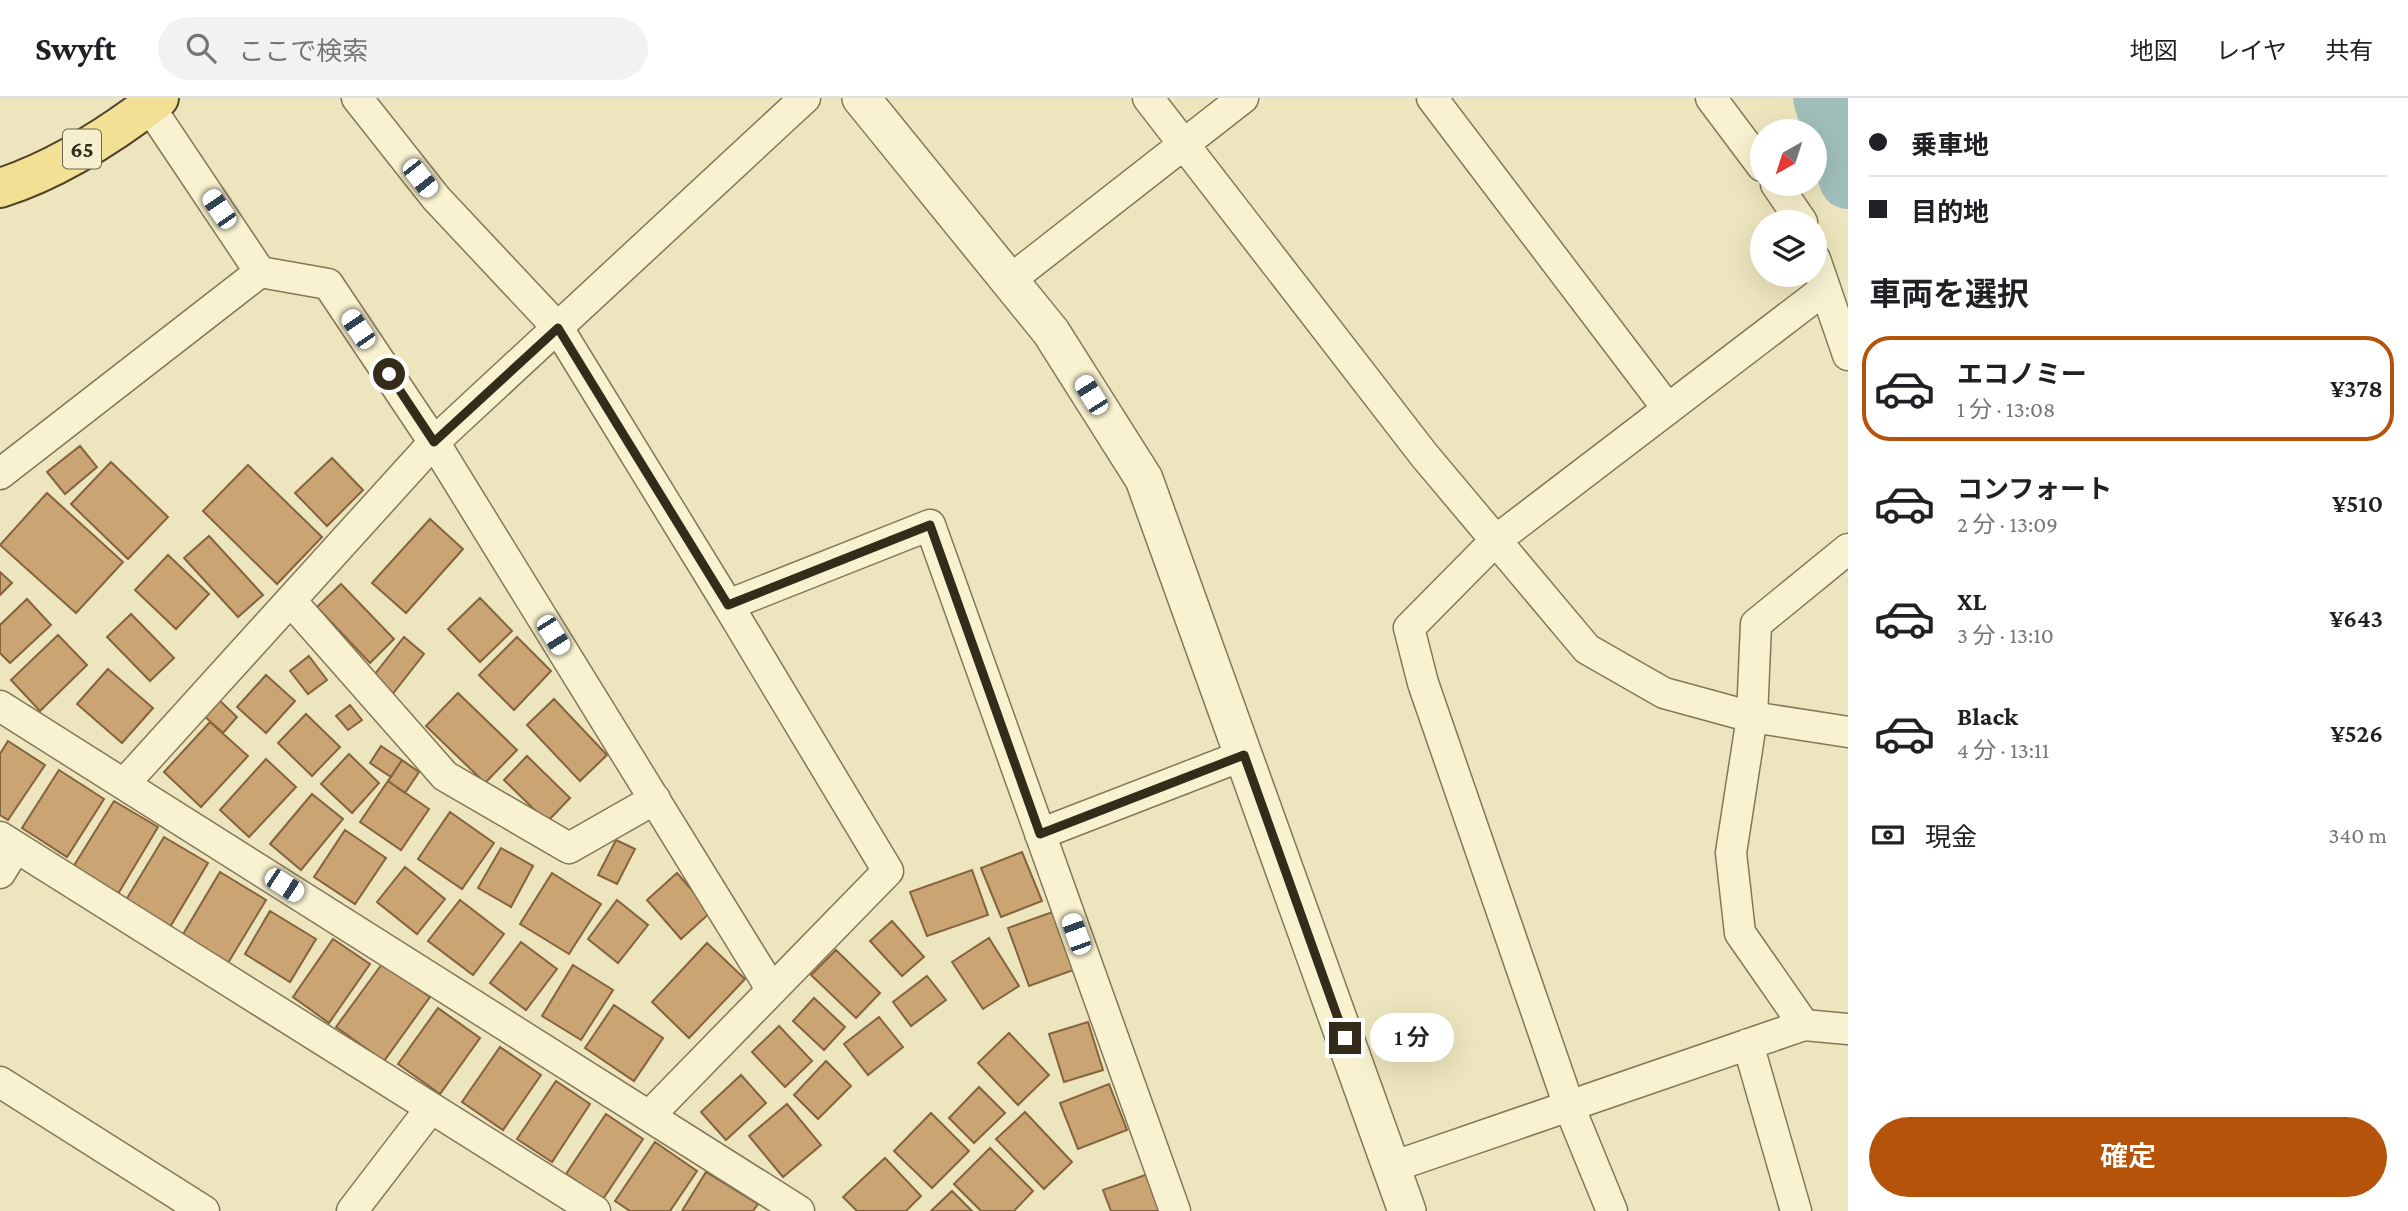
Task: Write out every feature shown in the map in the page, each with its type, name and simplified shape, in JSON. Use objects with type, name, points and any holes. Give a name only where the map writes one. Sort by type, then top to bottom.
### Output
[{"type":"main road","name":"65","points":[[0,188],[32,178],[125,124],[154,102]]},
{"type":"street","points":[[357,98],[436,198],[558,328],[888,871],[649,1116]]},
{"type":"street","points":[[124,784],[434,442],[805,98]]},
{"type":"street","points":[[861,98],[1051,332],[1144,479],[1407,1211]]},
{"type":"street","points":[[1148,98],[1424,455],[1587,649],[1664,693],[1752,717],[1848,732]]},
{"type":"street","points":[[1010,280],[1242,98]]},
{"type":"street","points":[[1432,98],[1668,410]]},
{"type":"street","points":[[1711,98],[1750,150]]},
{"type":"street","points":[[154,102],[260,272]]},
{"type":"street","points":[[0,474],[260,272],[328,284],[434,442],[772,990]]},
{"type":"street","points":[[1612,1211],[1569,1106],[1423,683],[1409,628],[1495,541],[1825,289],[1848,355]]},
{"type":"street","points":[[728,605],[930,525],[1175,1211]]},
{"type":"street","points":[[1804,1025],[1740,933],[1731,853],[1752,717],[1756,624],[1848,549]]},
{"type":"street","points":[[290,601],[445,776],[569,848],[655,799]]},
{"type":"street","points":[[0,706],[800,1211]]},
{"type":"street","points":[[1040,834],[1244,755]]},
{"type":"street","points":[[0,873],[8,842],[596,1211]]},
{"type":"street","points":[[1392,1167],[1804,1025],[1848,1029]]},
{"type":"street","points":[[1748,1044],[1796,1211]]},
{"type":"street","points":[[0,1082],[204,1211]]},
{"type":"street","points":[[352,1211],[431,1108]]},
{"type":"building","points":[[80,446],[97,467],[65,494],[47,472]]},
{"type":"building","points":[[332,458],[363,490],[327,526],[295,493]]},
{"type":"building","points":[[111,462],[168,517],[128,559],[71,504]]},
{"type":"building","points":[[248,465],[322,537],[277,584],[203,511]]},
{"type":"building","points":[[47,493],[123,562],[76,613],[0,545]]},
{"type":"building","points":[[430,519],[463,549],[406,613],[372,583]]},
{"type":"building","points":[[209,536],[263,595],[238,617],[184,558]]},
{"type":"building","points":[[168,555],[209,594],[176,629],[135,590]]},
{"type":"building","points":[[0,572],[12,583],[0,595]]},
{"type":"building","points":[[341,584],[394,639],[370,663],[317,607]]},
{"type":"building","points":[[480,598],[512,631],[480,662],[448,629]]},
{"type":"building","points":[[27,599],[51,625],[10,663],[0,653],[0,625]]},
{"type":"building","points":[[131,614],[174,658],[150,681],[107,637]]},
{"type":"building","points":[[58,635],[87,665],[40,711],[11,680]]},
{"type":"building","points":[[404,637],[424,654],[391,696],[371,679]]},
{"type":"building","points":[[517,637],[551,671],[514,710],[479,675]]},
{"type":"building","points":[[309,656],[327,680],[308,694],[290,671]]},
{"type":"building","points":[[108,669],[153,708],[122,743],[77,704]]},
{"type":"building","points":[[266,675],[295,701],[266,733],[237,707]]},
{"type":"building","points":[[458,693],[517,750],[485,783],[426,726]]},
{"type":"building","points":[[217,698],[237,717],[223,733],[202,714]]},
{"type":"building","points":[[554,699],[607,755],[580,781],[527,725]]},
{"type":"building","points":[[350,705],[362,720],[348,730],[336,716]]},
{"type":"building","points":[[306,714],[340,747],[312,776],[278,743]]},
{"type":"building","points":[[210,722],[248,756],[201,807],[164,772]]},
{"type":"building","points":[[8,741],[45,765],[8,820],[0,815],[0,754]]},
{"type":"building","points":[[381,746],[402,760],[391,777],[370,763]]},
{"type":"building","points":[[349,754],[379,783],[352,813],[321,784]]},
{"type":"building","points":[[527,756],[570,798],[547,822],[504,780]]},
{"type":"building","points":[[266,759],[296,787],[249,837],[220,810]]},
{"type":"building","points":[[402,760],[419,772],[405,793],[388,781]]},
{"type":"building","points":[[59,770],[104,799],[67,857],[22,828]]},
{"type":"building","points":[[388,781],[429,809],[401,850],[360,822]]},
{"type":"building","points":[[312,794],[343,819],[301,870],[270,844]]},
{"type":"building","points":[[114,801],[158,827],[115,899],[70,872]]},
{"type":"building","points":[[450,812],[494,843],[462,889],[418,859]]},
{"type":"building","points":[[345,830],[386,858],[355,904],[314,877]]},
{"type":"building","points":[[164,837],[208,863],[170,927],[126,900]]},
{"type":"building","points":[[616,840],[635,849],[617,884],[598,875]]},
{"type":"building","points":[[501,848],[533,866],[511,907],[478,888]]},
{"type":"building","points":[[1022,852],[1042,901],[1001,917],[981,868]]},
{"type":"building","points":[[405,867],[445,899],[417,934],[377,902]]},
{"type":"building","points":[[972,870],[988,915],[927,936],[910,892]]},
{"type":"building","points":[[220,872],[266,900],[228,963],[182,936]]},
{"type":"building","points":[[552,873],[601,904],[569,954],[520,924]]},
{"type":"building","points":[[677,873],[711,912],[681,939],[647,900]]},
{"type":"building","points":[[460,900],[504,934],[473,975],[428,941]]},
{"type":"building","points":[[617,900],[648,925],[618,963],[588,939]]},
{"type":"building","points":[[1058,910],[1079,968],[1029,986],[1008,928]]},
{"type":"building","points":[[270,911],[316,939],[290,982],[245,954]]},
{"type":"building","points":[[892,921],[924,957],[902,976],[870,941]]},
{"type":"building","points":[[989,938],[1019,986],[983,1009],[952,962]]},
{"type":"building","points":[[333,939],[370,964],[329,1023],[293,997]]},
{"type":"building","points":[[521,942],[557,969],[526,1010],[490,983]]},
{"type":"building","points":[[707,943],[745,979],[689,1038],[652,1002]]},
{"type":"building","points":[[836,950],[880,993],[856,1018],[811,975]]},
{"type":"building","points":[[382,964],[430,997],[384,1061],[336,1027]]},
{"type":"building","points":[[573,965],[613,990],[581,1040],[542,1016]]},
{"type":"building","points":[[927,976],[946,1000],[911,1026],[893,1002]]},
{"type":"building","points":[[814,998],[845,1027],[824,1050],[793,1021]]},
{"type":"building","points":[[614,1005],[663,1038],[634,1081],[585,1048]]},
{"type":"building","points":[[438,1008],[480,1038],[440,1094],[398,1064]]},
{"type":"building","points":[[879,1017],[903,1047],[868,1075],[844,1044]]},
{"type":"building","points":[[1088,1022],[1103,1070],[1064,1082],[1049,1034]]},
{"type":"building","points":[[779,1026],[812,1061],[785,1087],[752,1052]]},
{"type":"building","points":[[1009,1033],[1049,1075],[1018,1105],[978,1063]]},
{"type":"building","points":[[500,1047],[541,1075],[503,1130],[462,1102]]},
{"type":"building","points":[[826,1061],[851,1086],[818,1119],[794,1095]]},
{"type":"building","points":[[741,1075],[766,1103],[726,1140],[701,1112]]},
{"type":"building","points":[[556,1081],[590,1104],[552,1162],[517,1139]]},
{"type":"building","points":[[1109,1084],[1127,1130],[1078,1149],[1060,1103]]},
{"type":"building","points":[[979,1087],[1005,1113],[974,1143],[949,1118]]},
{"type":"building","points":[[787,1104],[821,1145],[783,1177],[749,1136]]},
{"type":"building","points":[[1025,1112],[1072,1162],[1044,1189],[996,1139]]},
{"type":"building","points":[[931,1113],[969,1151],[932,1188],[894,1151]]},
{"type":"building","points":[[606,1114],[643,1139],[603,1199],[566,1174]]},
{"type":"building","points":[[655,1142],[697,1171],[670,1211],[630,1211],[615,1201]]},
{"type":"building","points":[[990,1148],[1033,1191],[1014,1211],[981,1211],[954,1184]]},
{"type":"building","points":[[885,1158],[921,1196],[906,1211],[857,1211],[843,1197]]},
{"type":"building","points":[[706,1172],[758,1204],[753,1211],[682,1211]]},
{"type":"building","points":[[1148,1174],[1161,1211],[1111,1211],[1103,1190]]},
{"type":"building","points":[[952,1191],[972,1211],[931,1211]]},
{"type":"waterway","points":[[1822,98],[1848,180]]},
{"type":"route","points":[[389,374],[434,442],[558,328],[728,605],[930,525],[1040,834],[1244,755],[1345,1038]]}]
